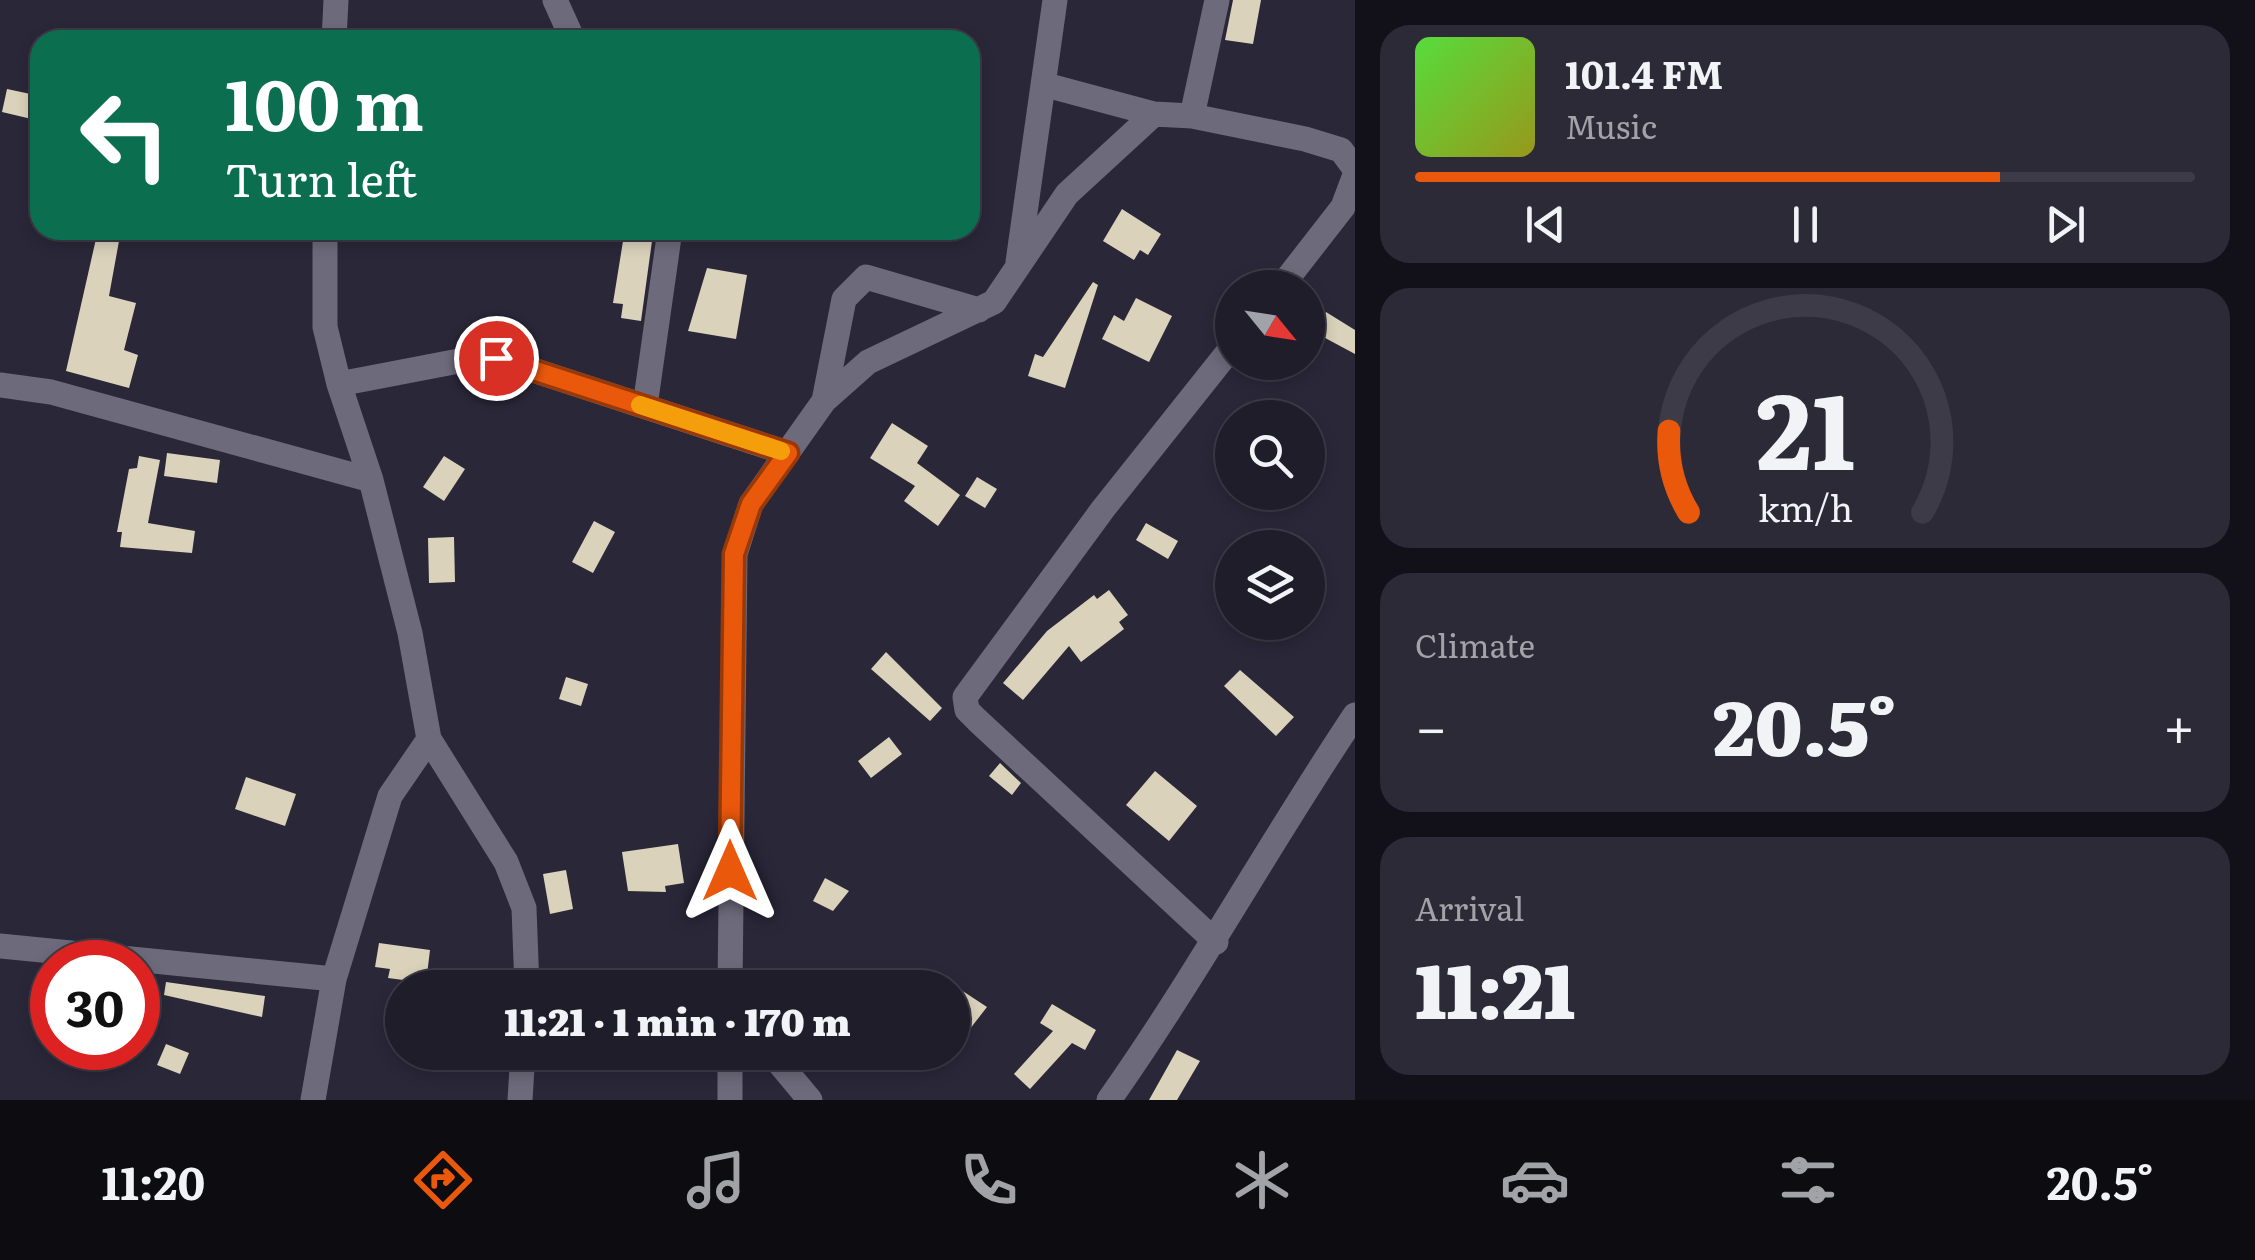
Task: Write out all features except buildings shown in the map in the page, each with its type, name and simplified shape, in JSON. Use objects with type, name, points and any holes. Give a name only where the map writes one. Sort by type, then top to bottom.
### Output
[{"type":"street","points":[[334,30],[336,0]]},
{"type":"street","points":[[555,0],[568,30]]},
{"type":"street","points":[[1016,270],[1056,0]]},
{"type":"street","points":[[1192,116],[1216,0]]},
{"type":"street","points":[[1046,85],[1154,114],[1192,116],[1341,150],[1355,172],[1343,208],[1294,270]]},
{"type":"street","points":[[730,970],[734,554],[751,504],[824,401],[868,362],[979,310],[1004,292],[1067,194],[1154,114]]},
{"type":"street","points":[[325,240],[325,327],[338,384],[371,480],[410,633],[429,739],[506,862],[524,908],[526,970]]},
{"type":"street","points":[[645,406],[669,240]]},
{"type":"street","points":[[824,401],[844,299],[866,277],[979,310]]},
{"type":"street","points":[[338,384],[464,360],[496,358],[788,453]]},
{"type":"street","points":[[1215,369],[1104,509],[965,697],[967,710],[976,720],[1216,942]]},
{"type":"street","points":[[0,385],[51,392],[371,480]]},
{"type":"street","points":[[1109,1100],[1216,942],[1286,820],[1355,715]]},
{"type":"street","points":[[313,1100],[334,979],[390,796],[429,739]]},
{"type":"street","points":[[0,946],[334,979]]},
{"type":"street","points":[[520,1100],[522,1070]]},
{"type":"street","points":[[730,1070],[730,1100]]},
{"type":"street","points":[[785,1070],[810,1100]]},
{"type":"slow traffic","points":[[640,405],[781,451]]},
{"type":"route","points":[[496,358],[788,453],[751,504],[734,554],[730,871]]}]
